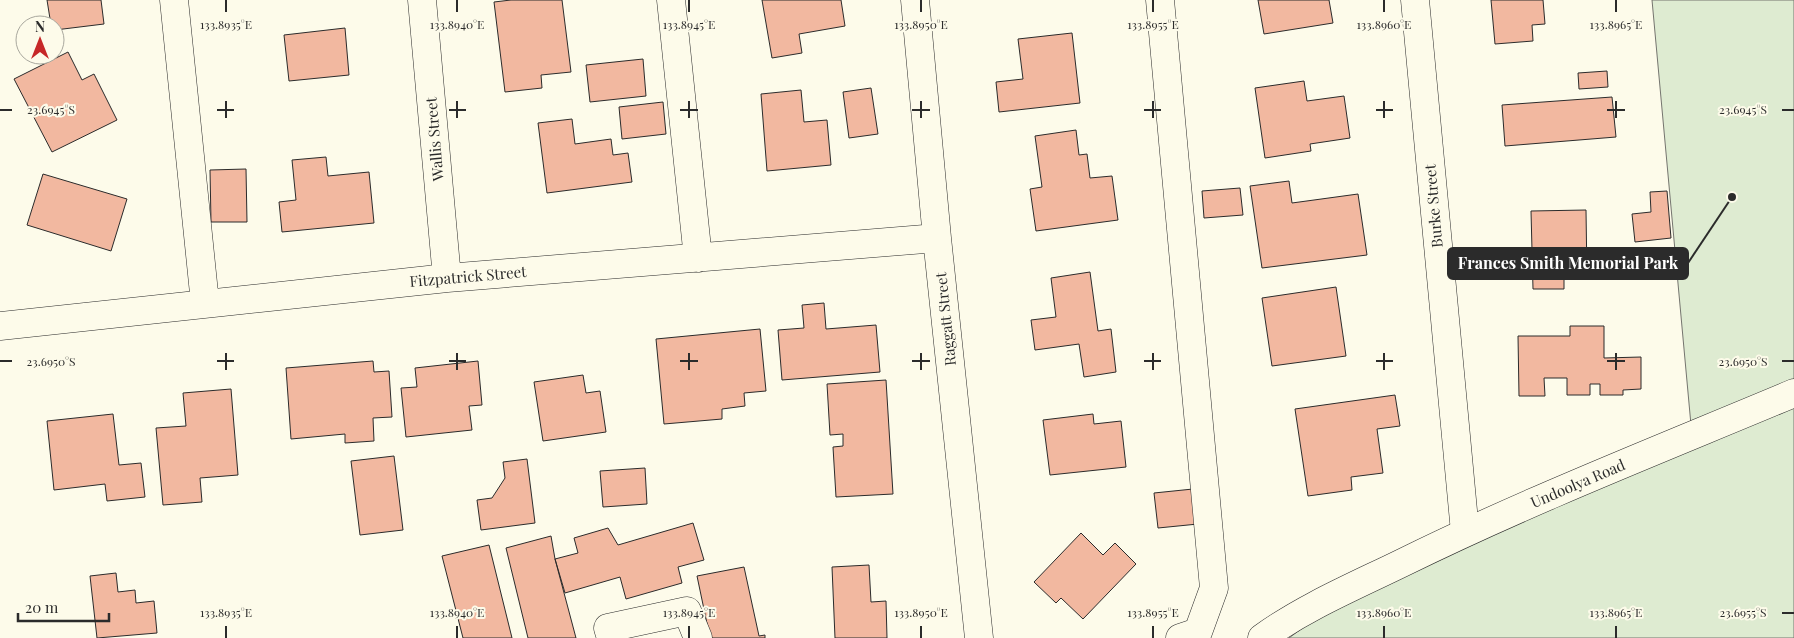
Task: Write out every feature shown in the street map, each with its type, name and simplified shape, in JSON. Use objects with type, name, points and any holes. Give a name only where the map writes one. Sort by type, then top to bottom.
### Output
[{"type":"street","points":[[174,0],[205,303]]},
{"type":"street","name":"Wallis Street","points":[[422,0],[447,278]]},
{"type":"street","points":[[671,0],[698,258]]},
{"type":"street","name":"Raggatt Street","points":[[916,0],[937,238],[979,638]]},
{"type":"street","points":[[1160,0],[1214,588],[1198,632],[1180,638]]},
{"type":"street","name":"Burke Street","points":[[1415,0],[1464,532]]},
{"type":"street","name":"Fitzpatrick Street","points":[[0,326],[447,278],[937,238]]},
{"type":"street","name":"Undoolya Road","points":[[1262,638],[1278,626],[1317,605],[1464,532],[1794,393]]},
{"type":"street","name":"Undoolya Road","points":[[1289,638],[1365,581]]},
{"type":"street","points":[[611,638],[608,628],[687,611],[698,638]]},
{"type":"green space","points":[[1652,0],[1794,0],[1794,638],[1289,638],[1365,581],[1692,436]]},
{"type":"building","points":[[47,0],[101,0],[104,24],[65,29],[65,15],[49,15]]},
{"type":"building","points":[[562,0],[571,72],[541,75],[542,88],[505,92],[494,2]]},
{"type":"building","points":[[762,0],[841,0],[845,26],[799,34],[802,53],[772,58]]},
{"type":"building","points":[[1258,0],[1329,0],[1333,23],[1264,34]]},
{"type":"building","points":[[1491,0],[1543,0],[1545,24],[1532,25],[1533,41],[1495,44]]},
{"type":"building","points":[[345,28],[349,75],[289,81],[284,35]]},
{"type":"building","points":[[1072,33],[1080,103],[999,112],[996,82],[1023,79],[1018,39]]},
{"type":"building","points":[[68,52],[82,80],[94,74],[117,120],[52,152],[14,79],[42,65],[65,65],[65,54]]},
{"type":"building","points":[[643,59],[646,96],[590,102],[586,65]]},
{"type":"building","points":[[1607,71],[1608,87],[1579,89],[1578,73]]},
{"type":"building","points":[[1304,81],[1307,101],[1344,96],[1350,138],[1310,144],[1311,151],[1265,158],[1255,88]]},
{"type":"building","points":[[871,88],[878,134],[849,138],[843,92]]},
{"type":"building","points":[[801,90],[804,122],[827,120],[831,165],[767,171],[761,94]]},
{"type":"building","points":[[1612,97],[1616,137],[1505,146],[1502,105]]},
{"type":"building","points":[[663,102],[666,134],[622,139],[619,107]]},
{"type":"building","points":[[572,119],[575,144],[611,139],[613,155],[628,153],[632,182],[547,193],[538,123]]},
{"type":"building","points":[[1076,130],[1079,155],[1087,154],[1090,178],[1112,176],[1118,220],[1036,231],[1030,189],[1042,187],[1035,136]]},
{"type":"building","points":[[326,157],[328,176],[369,172],[374,223],[282,232],[279,202],[296,200],[292,160]]},
{"type":"building","points":[[246,169],[247,222],[211,222],[210,170]]},
{"type":"building","points":[[43,174],[127,199],[111,251],[27,225]]},
{"type":"building","points":[[1289,181],[1292,203],[1358,194],[1367,255],[1262,268],[1250,186]]},
{"type":"building","points":[[1240,188],[1243,215],[1204,218],[1202,191]]},
{"type":"building","points":[[1667,191],[1671,238],[1635,242],[1632,214],[1651,212],[1650,192]]},
{"type":"building","points":[[1586,210],[1587,278],[1564,278],[1564,289],[1533,289],[1531,211]]},
{"type":"building","points":[[1090,272],[1098,331],[1111,329],[1116,372],[1084,377],[1079,344],[1035,350],[1031,320],[1056,317],[1051,278]]},
{"type":"building","points":[[1336,287],[1346,356],[1272,366],[1262,298]]},
{"type":"building","points":[[824,303],[826,329],[876,325],[880,372],[782,380],[778,330],[804,328],[802,305]]},
{"type":"building","points":[[1570,326],[1604,326],[1604,358],[1641,357],[1641,389],[1623,390],[1623,395],[1600,395],[1600,384],[1590,384],[1590,395],[1567,395],[1567,378],[1544,378],[1545,396],[1519,396],[1518,336],[1570,336]]},
{"type":"building","points":[[760,329],[766,391],[744,393],[745,406],[722,409],[722,419],[664,424],[656,339]]},
{"type":"building","points":[[373,361],[374,372],[389,371],[392,417],[373,418],[374,441],[345,443],[345,434],[291,439],[286,368]]},
{"type":"building","points":[[478,361],[482,405],[469,406],[472,430],[406,437],[401,388],[417,387],[415,368]]},
{"type":"building","points":[[583,375],[586,393],[600,391],[606,432],[543,441],[534,382]]},
{"type":"building","points":[[886,380],[893,494],[836,497],[833,447],[843,446],[843,434],[830,435],[827,384]]},
{"type":"building","points":[[231,389],[238,475],[200,478],[202,502],[163,505],[156,428],[186,426],[183,393]]},
{"type":"building","points":[[1395,395],[1400,426],[1377,429],[1383,473],[1351,477],[1352,490],[1308,496],[1295,409]]},
{"type":"building","points":[[113,414],[119,465],[141,463],[145,497],[107,501],[105,484],[54,490],[47,421]]},
{"type":"building","points":[[1093,414],[1094,424],[1121,421],[1126,467],[1050,475],[1043,420]]},
{"type":"building","points":[[394,456],[403,530],[360,535],[351,461]]},
{"type":"building","points":[[527,459],[535,523],[481,530],[477,500],[492,498],[505,478],[503,462]]},
{"type":"building","points":[[645,468],[647,504],[603,507],[600,471]]},
{"type":"building","points":[[1193,489],[1198,524],[1158,528],[1154,493]]},
{"type":"building","points":[[693,523],[704,560],[678,567],[682,583],[626,599],[620,577],[565,593],[555,559],[578,553],[574,538],[608,528],[618,545]]},
{"type":"building","points":[[1081,533],[1103,555],[1115,543],[1136,564],[1083,619],[1061,598],[1056,603],[1034,582]]},
{"type":"building","points":[[551,536],[555,559],[576,638],[528,638],[506,548]]},
{"type":"building","points":[[489,545],[512,638],[463,638],[442,556]]},
{"type":"building","points":[[869,565],[871,602],[886,601],[887,638],[835,638],[832,567]]},
{"type":"building","points":[[744,567],[759,636],[765,635],[765,638],[710,638],[697,576]]},
{"type":"building","points":[[116,573],[118,592],[135,590],[136,603],[154,601],[157,633],[97,638],[90,576]]},
{"type":"place","name":"Frances Smith Memorial Park","points":[[1732,197]]}]
